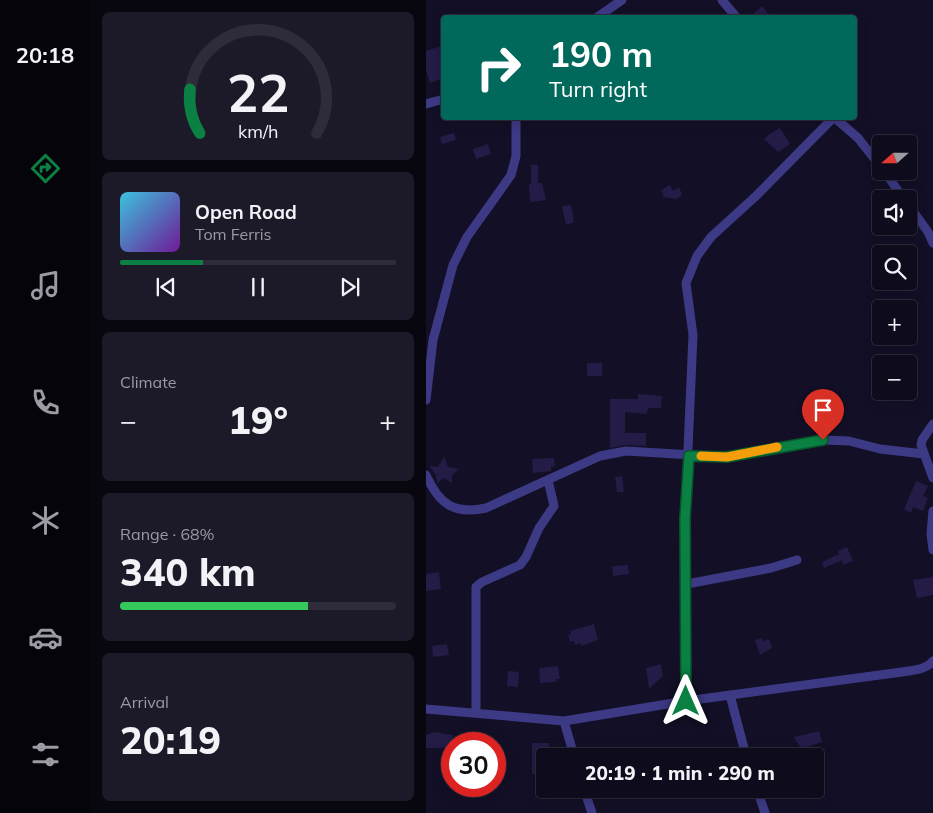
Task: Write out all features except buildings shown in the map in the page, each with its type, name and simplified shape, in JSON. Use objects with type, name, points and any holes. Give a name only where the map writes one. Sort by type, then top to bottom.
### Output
[{"type":"street","points":[[600,15],[622,0]]},
{"type":"street","points":[[722,0],[734,15]]},
{"type":"street","points":[[426,104],[441,100]]},
{"type":"street","points":[[426,400],[433,340],[450,274],[467,237],[511,175],[516,156],[516,120]]},
{"type":"street","points":[[686,701],[687,584],[685,518],[689,456],[689,378],[693,335],[686,282],[697,256],[711,237],[756,196],[832,120]]},
{"type":"street","points":[[836,120],[858,138],[872,156]]},
{"type":"street","points":[[917,217],[933,243]]},
{"type":"street","points":[[933,424],[922,440],[924,454],[933,478]]},
{"type":"street","points":[[426,475],[433,492],[449,507],[470,512],[486,508],[600,456],[626,451],[727,457],[823,440],[849,441],[880,449],[924,454]]},
{"type":"street","points":[[476,712],[476,587],[482,582],[520,566],[526,557],[532,540],[554,506],[548,480]]},
{"type":"street","points":[[933,511],[931,534],[933,550]]},
{"type":"street","points":[[687,584],[771,568],[797,560]]},
{"type":"street","points":[[426,710],[476,712],[564,721],[686,701],[902,672],[920,669],[930,665],[933,661]]},
{"type":"street","points":[[730,696],[744,748]]},
{"type":"street","points":[[564,721],[572,748]]},
{"type":"street","points":[[587,798],[592,813]]},
{"type":"street","points":[[760,798],[765,813]]},
{"type":"slow traffic","points":[[701,456],[727,457],[745,455],[777,447]]},
{"type":"route","points":[[686,701],[687,584],[685,518],[689,456],[727,457],[745,455],[797,443],[823,440]]}]
